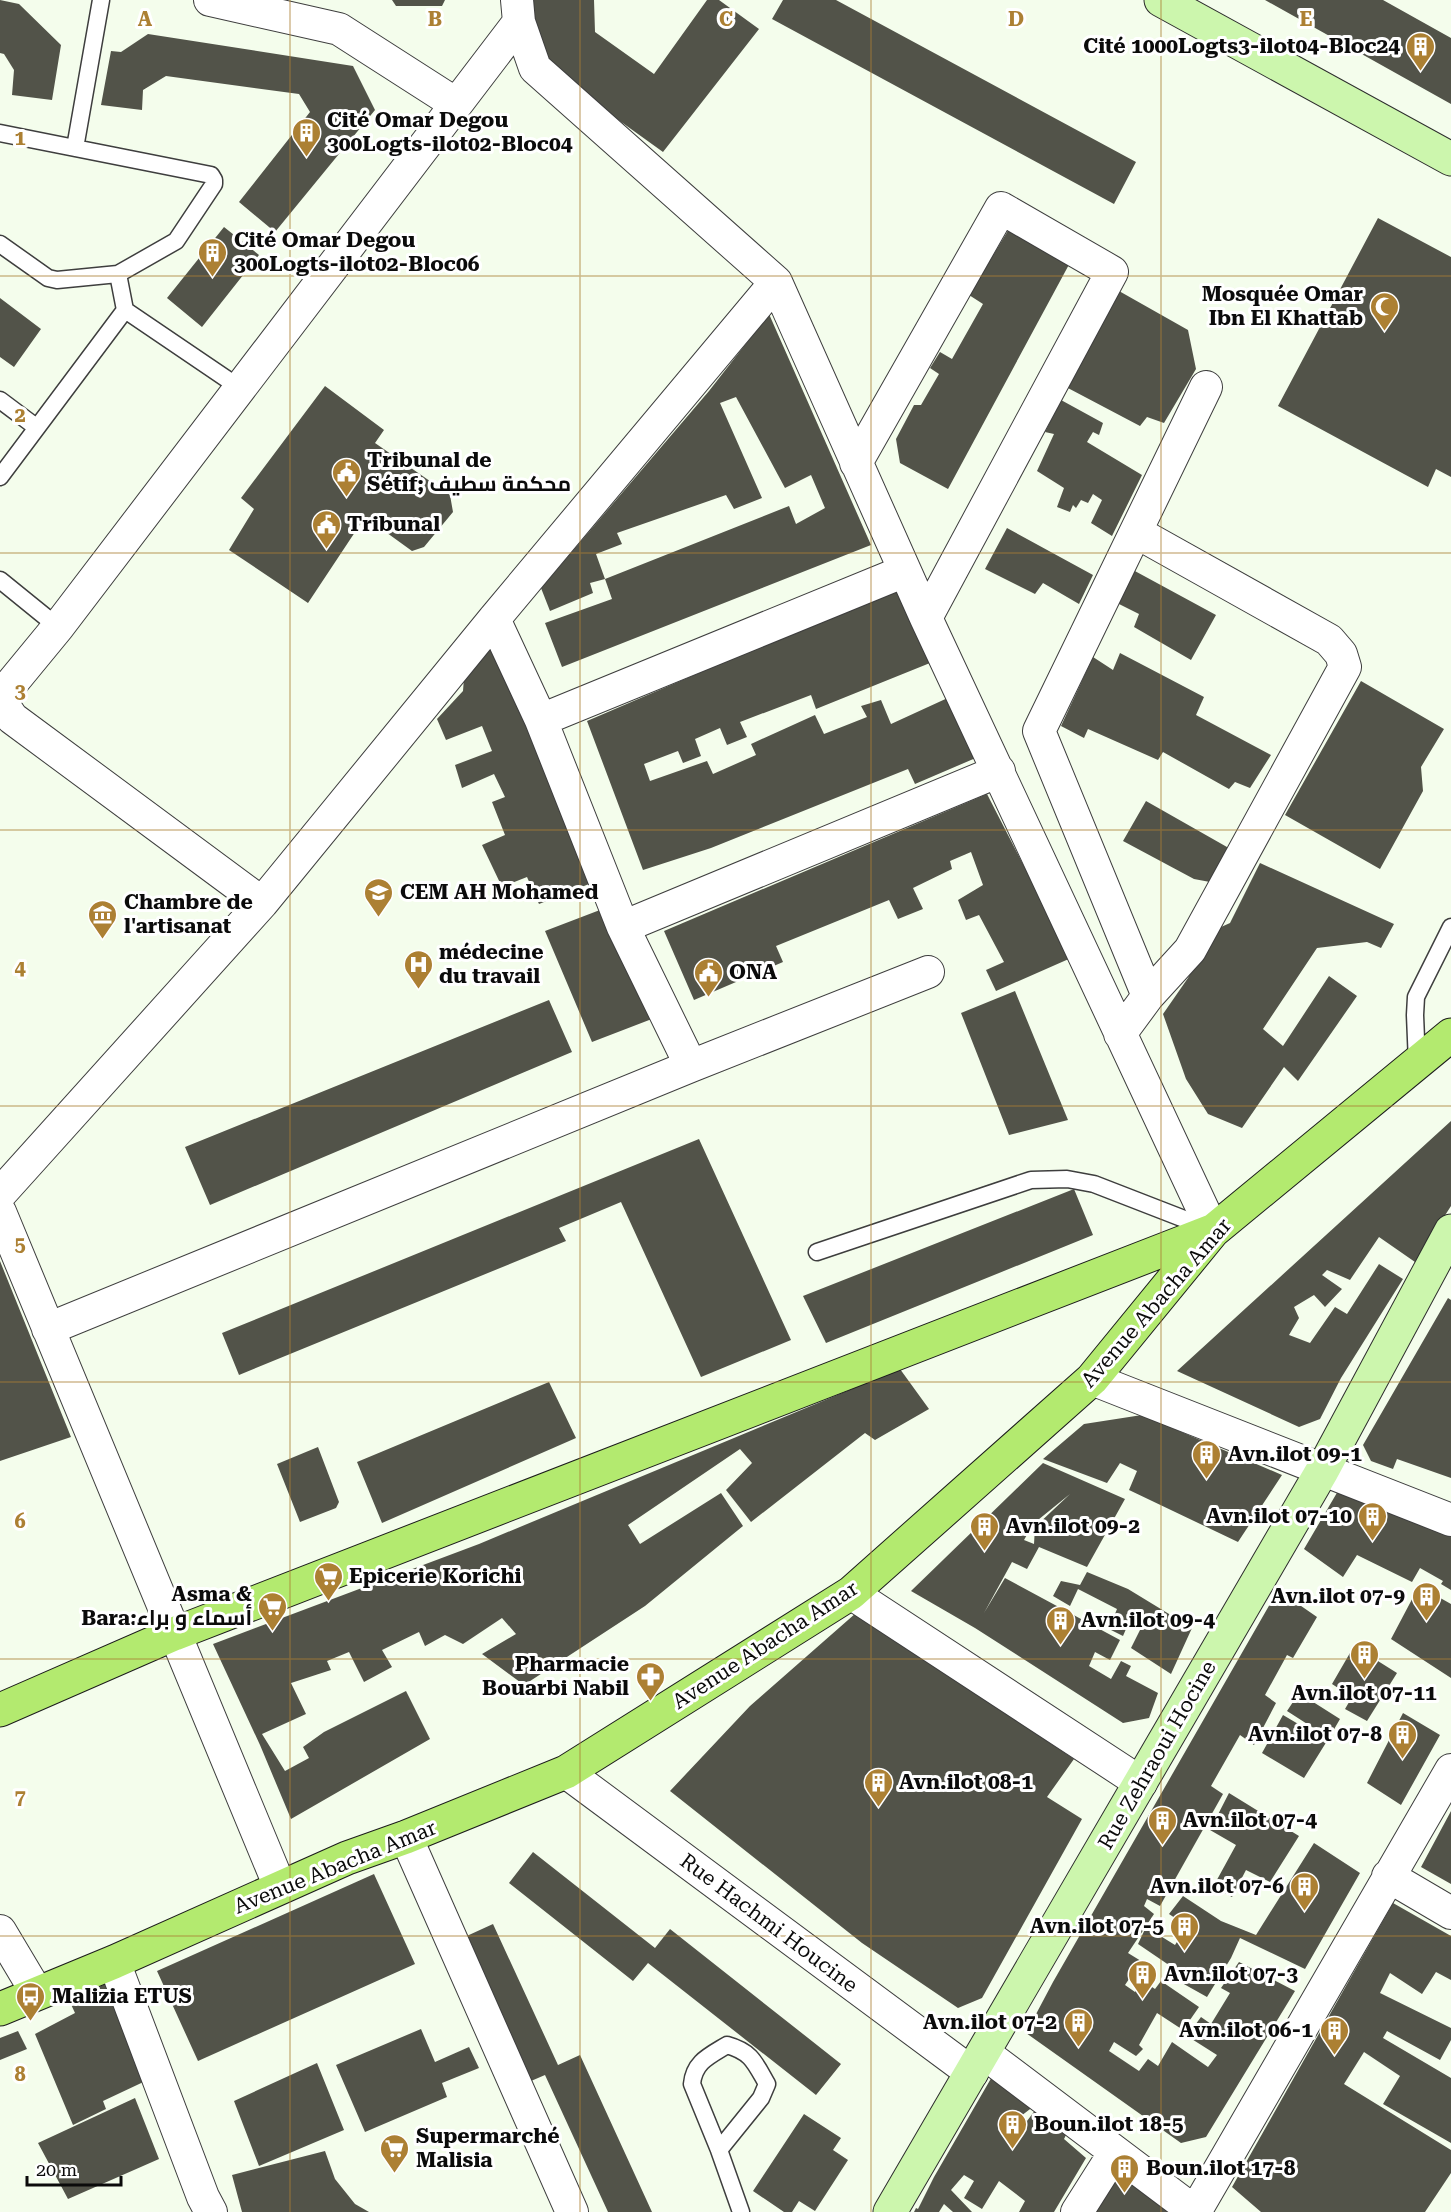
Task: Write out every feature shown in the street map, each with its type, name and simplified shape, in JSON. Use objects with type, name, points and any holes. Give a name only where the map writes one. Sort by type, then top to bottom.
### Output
[{"type":"main road","name":"Avenue Abacha Amar","points":[[0,2009],[114,1962],[347,1858],[406,1837],[566,1772],[851,1593],[1092,1379],[1214,1231],[1451,1035]]},
{"type":"main road","points":[[0,1710],[174,1634],[1214,1231]]},
{"type":"street","points":[[210,0],[339,29],[456,104]]},
{"type":"street","points":[[1161,0],[1451,159]]},
{"type":"street","points":[[262,903],[12,718],[2,708],[8,689],[58,627],[456,104],[518,11]]},
{"type":"street","points":[[518,11],[535,68],[776,282],[926,618],[1214,1231]]},
{"type":"street","points":[[856,463],[1001,208],[1112,272],[926,618]]},
{"type":"street","points":[[0,1194],[262,903],[494,619],[776,282]]},
{"type":"street","points":[[1148,996],[1039,731],[1206,387]]},
{"type":"street","points":[[1120,1034],[1148,996],[1190,950],[1345,667],[1341,654],[1329,640],[1136,532]]},
{"type":"street","points":[[541,720],[905,571]]},
{"type":"street","points":[[494,619],[541,720],[623,927],[691,1066]]},
{"type":"street","points":[[623,927],[999,771]]},
{"type":"street","points":[[48,1329],[927,972]]},
{"type":"street","points":[[0,1212],[280,1887]]},
{"type":"street","name":"Rue Zehraoui Hocine","points":[[890,2212],[1322,1471],[1451,1231]]},
{"type":"street","points":[[1092,1379],[1451,1520]]},
{"type":"street","points":[[851,1593],[1141,1783]]},
{"type":"street","points":[[1195,2212],[1451,1770]]},
{"type":"street","name":"Rue Hachmi Houcine","points":[[566,1772],[978,2063],[1115,2152],[1195,2212]]},
{"type":"street","points":[[406,1837],[572,2212]]},
{"type":"street","points":[[1388,1876],[1451,1913]]},
{"type":"street","points":[[0,1931],[37,1993]]},
{"type":"street","points":[[114,1962],[197,2207]]},
{"type":"street","points":[[1077,2212],[1115,2152]]},
{"type":"lane","points":[[75,148],[101,0]]},
{"type":"lane","points":[[0,133],[211,175],[214,180],[214,184],[176,241],[118,274],[57,280],[48,278],[0,244]]},
{"type":"lane","points":[[118,274],[125,310],[240,388]]},
{"type":"lane","points":[[0,477],[125,310]]},
{"type":"lane","points":[[0,400],[36,427]]},
{"type":"lane","points":[[0,580],[58,627]]},
{"type":"lane","points":[[1417,1063],[1416,997],[1451,927]]},
{"type":"lane","points":[[817,1252],[1031,1180],[1067,1179],[1094,1184],[1214,1231]]},
{"type":"lane","points":[[719,2150],[761,2098],[767,2084],[751,2055],[739,2048],[727,2045],[702,2060],[693,2073],[692,2084],[741,2212]]},
{"type":"building","points":[[0,0],[19,4],[61,45],[52,100],[12,95],[14,70],[4,54],[0,53]]},
{"type":"building","points":[[392,0],[445,0],[442,6],[396,6]]},
{"type":"building","points":[[533,0],[594,0],[595,32],[654,74],[707,0],[719,0],[759,29],[663,152],[535,60]]},
{"type":"building","points":[[783,0],[836,0],[1136,162],[1114,204],[772,19]]},
{"type":"building","name":"Cité 1000Logts3-ilot04-Bloc24","points":[[1265,0],[1383,0],[1451,38],[1451,104]]},
{"type":"building","name":"Cité Omar Degou 300Logts-ilot02-Bloc04","points":[[148,34],[353,66],[375,110],[275,232],[239,202],[310,112],[299,94],[166,76],[143,90],[142,110],[101,105],[111,51],[121,52]]},
{"type":"building","name":"Mosquée Omar Ibn El Khattab","points":[[1378,218],[1451,257],[1451,477],[1436,469],[1428,487],[1278,406]]},
{"type":"building","points":[[1012,224],[1072,259],[948,489],[900,463],[896,439],[914,405],[921,405],[939,374],[930,368],[940,352],[952,359],[983,304],[969,295]]},
{"type":"building","name":"Cité Omar Degou 300Logts-ilot02-Bloc06","points":[[224,227],[259,255],[202,327],[167,298]]},
{"type":"building","points":[[1119,291],[1188,330],[1196,369],[1164,423],[1147,417],[1140,426],[1066,387]]},
{"type":"building","points":[[0,298],[41,329],[14,367],[0,357]]},
{"type":"building","points":[[769,314],[871,545],[562,667],[545,623],[612,599],[605,579],[590,583],[593,593],[550,611],[541,588],[709,391]],"holes":[[[736,397],[785,488],[811,475],[825,508],[796,524],[789,506],[605,579],[596,554],[622,544],[617,533],[726,495],[734,509],[762,498],[720,403]]]},
{"type":"building","name":"Tribunal de Sétif; محكمة سطيف","points":[[325,386],[384,430],[375,443],[450,495],[453,512],[424,547],[412,551],[365,517],[308,603],[229,550],[254,509],[241,498]]},
{"type":"building","points":[[1061,400],[1103,423],[1099,435],[1093,432],[1087,442],[1142,475],[1112,536],[1091,523],[1102,500],[1093,494],[1088,503],[1081,500],[1076,508],[1073,505],[1070,512],[1057,507],[1064,488],[1037,471],[1054,434],[1045,432]]},
{"type":"building","points":[[1007,528],[1093,575],[1079,604],[1043,583],[1035,594],[985,569]]},
{"type":"building","points":[[1133,570],[1216,615],[1191,660],[1134,627],[1139,614],[1117,603]]},
{"type":"building","points":[[897,588],[930,663],[816,709],[811,695],[740,722],[747,737],[727,745],[720,728],[695,739],[701,756],[683,763],[678,751],[644,764],[650,781],[707,761],[713,774],[756,755],[751,744],[815,715],[824,734],[867,717],[861,706],[881,700],[891,724],[952,696],[978,757],[915,784],[908,769],[711,848],[643,870],[587,721]]},
{"type":"building","points":[[495,642],[594,882],[539,904],[527,877],[502,887],[482,845],[505,835],[492,802],[505,797],[494,774],[462,788],[455,765],[492,751],[482,726],[446,740],[437,719],[463,691],[464,678]]},
{"type":"building","points":[[1120,653],[1204,697],[1196,715],[1271,755],[1250,788],[1235,782],[1229,789],[1163,752],[1158,760],[1088,729],[1084,738],[1061,726],[1093,657],[1113,670]]},
{"type":"building","points":[[1361,681],[1444,729],[1421,767],[1423,791],[1380,869],[1285,815]]},
{"type":"building","points":[[987,794],[1071,958],[996,991],[986,970],[1004,962],[979,915],[966,920],[958,900],[983,885],[971,852],[950,861],[952,869],[913,888],[923,909],[898,919],[889,900],[776,946],[783,962],[694,1000],[664,931]]},
{"type":"building","points":[[1146,801],[1234,851],[1210,882],[1194,879],[1123,841]]},
{"type":"building","points":[[1260,863],[1394,924],[1381,948],[1367,942],[1317,948],[1263,1029],[1283,1046],[1329,976],[1357,996],[1298,1081],[1284,1067],[1242,1128],[1208,1114],[1186,1079],[1163,1014],[1188,978],[1210,932],[1230,923]]},
{"type":"building","points":[[613,905],[657,1017],[592,1042],[545,931]]},
{"type":"building","points":[[1015,991],[1068,1120],[1009,1135],[961,1013]]},
{"type":"building","points":[[549,1000],[572,1052],[210,1205],[185,1147]]},
{"type":"building","points":[[1451,1121],[1451,1206],[1415,1262],[1379,1237],[1350,1280],[1327,1270],[1322,1275],[1342,1289],[1325,1307],[1314,1295],[1294,1307],[1299,1318],[1289,1335],[1310,1343],[1335,1307],[1347,1314],[1379,1264],[1403,1279],[1341,1378],[1320,1419],[1299,1427],[1177,1371]]},
{"type":"building","points":[[699,1139],[791,1340],[701,1377],[621,1202],[559,1228],[566,1241],[239,1375],[222,1333]]},
{"type":"building","points":[[1074,1189],[1093,1235],[826,1343],[803,1296]]},
{"type":"building","points":[[0,1261],[71,1437],[0,1461]]},
{"type":"building","points":[[1448,1298],[1451,1300],[1451,1478],[1397,1459],[1393,1469],[1371,1461],[1363,1445]]},
{"type":"building","points":[[900,1369],[929,1409],[875,1440],[865,1433],[751,1522],[726,1490],[752,1463],[740,1449],[628,1525],[640,1544],[721,1493],[743,1526],[645,1606],[524,1685],[482,1654],[516,1634],[502,1618],[463,1644],[445,1635],[425,1646],[419,1632],[382,1650],[392,1667],[364,1682],[349,1652],[327,1661],[331,1670],[291,1683],[306,1714],[262,1734],[285,1771],[309,1758],[303,1747],[324,1732],[406,1691],[430,1739],[291,1819],[260,1745],[213,1644],[479,1544]]},
{"type":"building","points":[[549,1382],[576,1438],[382,1523],[357,1462]]},
{"type":"building","name":"Avn.ilot 09-1","points":[[1142,1415],[1282,1475],[1238,1542],[1129,1490],[1137,1471],[1120,1463],[1107,1483],[1043,1459],[1084,1424]]},
{"type":"building","points":[[318,1447],[339,1502],[336,1508],[300,1522],[277,1464]]},
{"type":"building","points":[[1043,1463],[1125,1499],[1087,1567],[1039,1547],[1027,1569],[1012,1562],[984,1613],[1005,1578],[1120,1640],[1110,1660],[1095,1652],[1089,1666],[1111,1679],[1121,1661],[1131,1666],[1126,1676],[1158,1693],[1149,1718],[1123,1723],[975,1628],[911,1591]],"holes":[[[1070,1494],[1035,1527],[1034,1544],[1024,1540],[1033,1524]]]},
{"type":"building","name":"Avn.ilot 07-10","points":[[1338,1491],[1451,1537],[1451,1590],[1441,1584],[1443,1581],[1420,1568],[1412,1582],[1357,1555],[1343,1577],[1304,1549]]},
{"type":"building","points":[[1087,1572],[1128,1589],[1192,1628],[1171,1674],[1131,1648],[1141,1628],[1129,1622],[1123,1636],[1109,1629],[1117,1609],[1078,1589],[1070,1606],[1053,1596],[1061,1581],[1080,1585]]},
{"type":"building","name":"Avn.ilot 07-9","points":[[1419,1586],[1451,1604],[1451,1678],[1391,1639]]},
{"type":"building","points":[[1278,1590],[1317,1617],[1293,1658],[1287,1655],[1265,1695],[1276,1703],[1254,1745],[1240,1735],[1211,1786],[1223,1794],[1160,1906],[1147,1899],[1144,1906],[1154,1914],[1128,1953],[1141,1961],[1125,1985],[1135,1992],[1143,1981],[1155,1989],[1161,1981],[1199,2007],[1183,2030],[1157,2013],[1139,2045],[1143,2049],[1136,2056],[1114,2042],[1109,2051],[1139,2071],[1148,2059],[1158,2066],[1172,2042],[1208,2067],[1217,2055],[1187,2036],[1201,2017],[1211,2024],[1230,1993],[1221,1988],[1239,1962],[1295,1991],[1206,2137],[1181,2143],[1026,2033]]},
{"type":"building","name":"Avn.ilot 08-1","points":[[856,1613],[1074,1759],[1047,1797],[1082,1819],[982,1998],[958,2008],[862,1943],[670,1791],[750,1706]]},
{"type":"building","name":"Avn.ilot 07-11","points":[[1354,1646],[1397,1673],[1367,1721],[1345,1709],[1352,1697],[1332,1684]]},
{"type":"building","points":[[1299,1693],[1340,1719],[1329,1738],[1287,1711]]},
{"type":"building","name":"Avn.ilot 07-8","points":[[1403,1713],[1440,1735],[1401,1805],[1367,1783]]},
{"type":"building","points":[[1283,1715],[1327,1741],[1304,1778],[1262,1753]]},
{"type":"building","points":[[1229,1793],[1299,1836],[1270,1882],[1246,1870],[1232,1897],[1213,1887],[1236,1845],[1210,1830]]},
{"type":"building","points":[[1451,1811],[1451,1884],[1421,1867]]},
{"type":"building","name":"Avn.ilot 07-6","points":[[1314,1843],[1360,1873],[1305,1969],[1240,1938],[1231,1958],[1207,1997],[1182,1983],[1185,1976],[1138,1944],[1146,1927],[1175,1945],[1187,1926],[1169,1914],[1183,1896],[1221,1921],[1256,1935]]},
{"type":"building","points":[[533,1852],[655,1948],[670,1929],[841,2064],[816,2095],[648,1963],[633,1981],[509,1883]]},
{"type":"building","points":[[374,1874],[415,1964],[198,2061],[157,1971]]},
{"type":"building","name":"Avn.ilot 06-1","points":[[1393,1903],[1451,1936],[1451,1980],[1436,1972],[1422,1994],[1390,1973],[1380,1993],[1451,2028],[1451,2040],[1440,2060],[1387,2031],[1383,2038],[1451,2078],[1451,2143],[1383,2104],[1400,2076],[1364,2052],[1344,2084],[1451,2150],[1451,2173],[1425,2212],[1261,2212],[1232,2187]]},
{"type":"building","points":[[493,1924],[558,2065],[580,2055],[652,2212],[608,2212],[545,2075],[524,2084],[458,1940]]},
{"type":"building","points":[[115,1980],[154,2077],[103,2101],[106,2109],[73,2125],[35,2034],[75,2013],[69,2000]]},
{"type":"building","points":[[421,2029],[435,2062],[469,2047],[479,2068],[442,2083],[447,2097],[365,2132],[336,2065]]},
{"type":"building","points":[[18,2031],[27,2049],[0,2060],[0,2038]]},
{"type":"building","points":[[317,2063],[344,2130],[259,2166],[234,2101]]},
{"type":"building","name":"Boun.ilot 18-5","points":[[993,2075],[1034,2106],[1021,2116],[1027,2121],[1036,2109],[1067,2133],[1064,2139],[1086,2158],[1054,2212],[1019,2212],[1025,2201],[999,2181],[982,2209],[964,2198],[974,2181],[964,2175],[951,2190],[972,2212],[953,2212],[944,2204],[939,2212],[914,2212],[916,2208],[918,2209]]},
{"type":"building","points":[[135,2098],[159,2159],[68,2199],[38,2143]]},
{"type":"building","points":[[804,2114],[841,2138],[833,2150],[848,2160],[815,2211],[799,2201],[792,2212],[784,2212],[753,2191]]},
{"type":"building","points":[[325,2151],[335,2179],[355,2204],[369,2212],[242,2212],[232,2175]]},
{"type":"building","name":"Boun.ilot 17-8","points":[[1117,2174],[1171,2212],[1094,2212]]},
{"type":"place","name":"Cité 1000Logts3-ilot04-Bloc24","points":[[1421,72]]},
{"type":"place","name":"Cité Omar Degou 300Logts-ilot02-Bloc04","points":[[306,158]]},
{"type":"place","name":"Cité Omar Degou 300Logts-ilot02-Bloc06","points":[[213,278]]},
{"type":"place","name":"Mosquée Omar Ibn El Khattab","points":[[1384,332]]},
{"type":"place","name":"Tribunal de Sétif; محكمة سطيف","points":[[346,498]]},
{"type":"place","name":"Tribunal","points":[[326,550]]},
{"type":"place","name":"CEM AH Mohamed","points":[[379,918]]},
{"type":"place","name":"Chambre de l'artisanat","points":[[103,940]]},
{"type":"place","name":"médecine du travail","points":[[418,990]]},
{"type":"place","name":"ONA","points":[[708,998]]},
{"type":"place","name":"Avn.ilot 09-1","points":[[1207,1480]]},
{"type":"place","name":"Avn.ilot 07-10","points":[[1373,1542]]},
{"type":"place","name":"Avn.ilot 09-2","points":[[985,1552]]},
{"type":"place","name":"Epicerie Korichi","points":[[328,1602]]},
{"type":"place","name":"Avn.ilot 07-9","points":[[1426,1622]]},
{"type":"place","name":"Asma & Bara:أسماء و براء","points":[[273,1632]]},
{"type":"place","name":"Avn.ilot 09-4","points":[[1060,1646]]},
{"type":"place","name":"Avn.ilot 07-11","points":[[1364,1680]]},
{"type":"place","name":"Pharmacie Bouarbi Nabil","points":[[650,1702]]},
{"type":"place","name":"Avn.ilot 07-8","points":[[1403,1760]]},
{"type":"place","name":"Avn.ilot 08-1","points":[[878,1808]]},
{"type":"place","name":"Avn.ilot 07-4","points":[[1162,1846]]},
{"type":"place","name":"Avn.ilot 07-6","points":[[1305,1912]]},
{"type":"place","name":"Avn.ilot 07-5","points":[[1185,1952]]},
{"type":"place","name":"Avn.ilot 07-3","points":[[1143,2000]]},
{"type":"place","name":"Malizia ETUS","points":[[31,2022]]},
{"type":"place","name":"Avn.ilot 07-2","points":[[1078,2048]]},
{"type":"place","name":"Avn.ilot 06-1","points":[[1334,2056]]},
{"type":"place","name":"Boun.ilot 18-5","points":[[1013,2150]]},
{"type":"place","name":"Supermarché Malisia","points":[[395,2174]]},
{"type":"place","name":"Boun.ilot 17-8","points":[[1125,2194]]}]
